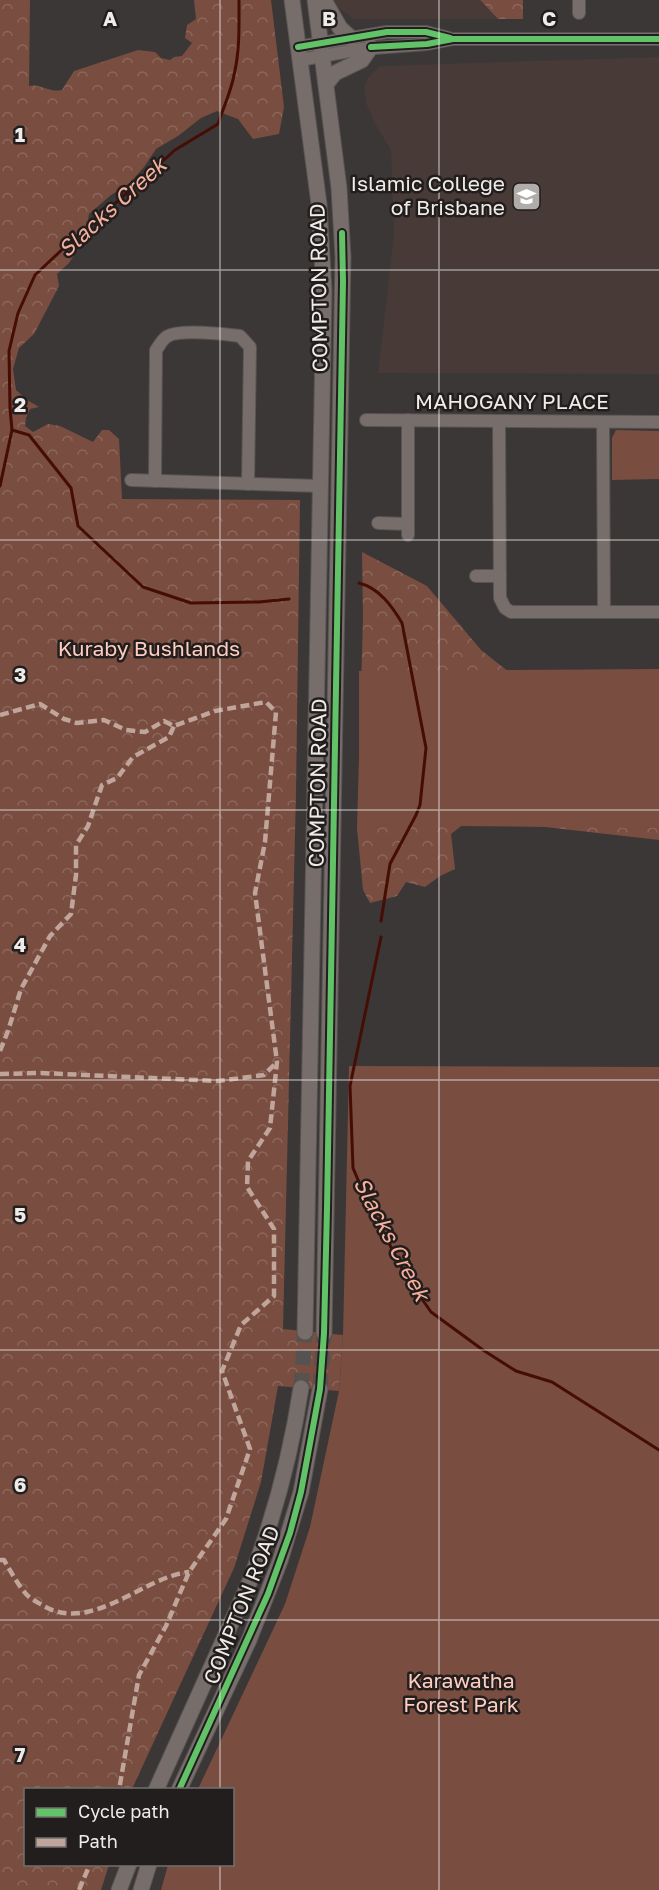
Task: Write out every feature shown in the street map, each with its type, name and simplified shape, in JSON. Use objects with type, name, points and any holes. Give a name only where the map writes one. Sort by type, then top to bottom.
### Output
[{"type":"main road","name":"COMPTON ROAD","points":[[292,0],[318,194],[324,268],[305,1332]]},
{"type":"main road","name":"COMPTON ROAD","points":[[315,0],[340,204],[343,281],[324,1333]]},
{"type":"main road","points":[[324,0],[340,28],[351,38]]},
{"type":"main road","points":[[326,84],[335,74],[362,60],[371,47]]},
{"type":"main road","name":"COMPTON ROAD","points":[[157,1788],[250,1581],[262,1549],[281,1487],[301,1388]]},
{"type":"main road","name":"COMPTON ROAD","points":[[180,1788],[249,1640],[280,1561],[301,1492],[320,1389]]},
{"type":"main road","points":[[119,1890],[128,1866]]},
{"type":"main road","points":[[141,1890],[148,1866]]},
{"type":"street","points":[[579,0],[579,13]]},
{"type":"street","points":[[321,50],[351,38],[377,33],[426,32],[453,39]]},
{"type":"street","points":[[299,53],[427,44],[453,39],[659,39]]},
{"type":"street","points":[[155,481],[156,350],[162,340],[178,332],[240,336],[250,347],[248,484]]},
{"type":"street","name":"MAHOGANY PLACE","points":[[366,420],[659,422]]},
{"type":"street","points":[[378,523],[408,530],[408,420]]},
{"type":"street","points":[[499,421],[500,598],[505,608],[511,612],[659,612]]},
{"type":"street","points":[[603,422],[604,612]]},
{"type":"street","points":[[131,480],[321,486]]},
{"type":"street","points":[[476,576],[500,576]]},
{"type":"shaded area","points":[[333,0],[479,0],[498,19],[354,19],[337,7]]},
{"type":"shaded area","name":"Islamic College of Brisbane","points":[[659,57],[659,374],[378,373],[394,234],[391,150],[374,122],[366,103],[364,87],[368,78],[380,66]]},
{"type":"green space","name":"Kuraby Bushlands","points":[[0,0],[30,0],[29,86],[57,91],[62,90],[74,71],[138,50],[155,52],[161,58],[170,60],[182,56],[192,43],[185,38],[187,25],[196,19],[194,0],[271,0],[284,107],[279,134],[253,139],[238,119],[217,111],[201,118],[156,149],[129,184],[111,195],[89,214],[85,238],[69,263],[57,274],[59,286],[34,334],[19,348],[13,369],[16,390],[39,407],[30,409],[26,418],[25,426],[33,432],[48,424],[60,426],[93,442],[102,430],[109,430],[119,439],[122,499],[300,500],[296,793],[283,1329],[343,1335],[339,1391],[278,1386],[261,1482],[234,1568],[132,1788],[24,1788],[24,1866],[109,1866],[101,1890],[0,1890]]},
{"type":"green space","points":[[480,0],[523,0],[523,19],[498,19]]},
{"type":"green space","points":[[616,430],[659,431],[659,479],[612,480],[612,438]]},
{"type":"green space","points":[[362,552],[427,586],[481,650],[522,682],[659,678],[659,840],[528,825],[465,823],[451,834],[455,869],[425,887],[406,882],[397,896],[370,903],[363,890],[357,828],[363,618]]},
{"type":"green space","points":[[659,669],[659,828],[359,825],[359,671]]},
{"type":"green space","name":"Karawatha Forest Park","points":[[349,1066],[659,1067],[659,1890],[161,1890],[168,1866],[234,1866],[234,1788],[198,1788],[285,1604],[310,1527],[339,1391],[343,1335]]},
{"type":"waterway","name":"Slacks Creek","points":[[239,0],[236,66],[218,124],[175,150],[35,275],[18,313],[9,351],[10,408],[12,430],[29,435],[71,488],[78,526],[143,587],[191,603],[289,599]]},
{"type":"waterway","name":"Slacks Creek","points":[[0,486],[12,430]]},
{"type":"waterway","name":"Slacks Creek","points":[[359,583],[379,593],[402,623],[426,748],[420,805],[390,864],[381,921]]},
{"type":"waterway","name":"Slacks Creek","points":[[381,937],[350,1086],[353,1168],[367,1201],[406,1276],[431,1312],[483,1350],[516,1371],[552,1382],[659,1450]]},
{"type":"tunnel","points":[[301,1388],[305,1332]]},
{"type":"tunnel","points":[[320,1389],[324,1333]]},
{"type":"marked path","points":[[0,715],[40,704],[64,719],[77,723],[104,720],[126,730],[145,732],[164,721],[174,726],[215,711],[266,702],[276,712],[265,842],[255,893],[277,1062],[270,1128],[248,1161],[247,1187],[274,1229],[274,1296],[241,1325],[222,1371],[250,1449],[226,1519],[189,1572],[166,1626],[139,1675],[119,1788]]},
{"type":"marked path","points":[[0,1051],[21,989],[50,936],[71,914],[76,875],[76,845],[88,826],[102,785],[117,778],[133,757],[169,737],[174,726]]},
{"type":"marked path","points":[[0,1074],[41,1073],[218,1081],[264,1075],[277,1062]]},
{"type":"marked path","points":[[0,1560],[4,1560],[29,1596],[42,1605],[60,1612],[79,1613],[98,1609],[153,1583],[189,1572]]},
{"type":"marked path","points":[[79,1890],[89,1866]]},
{"type":"cycle path","points":[[298,47],[387,32],[426,32],[450,38]]},
{"type":"cycle path","points":[[371,47],[427,44],[453,39],[659,39]]},
{"type":"cycle path","points":[[180,1788],[268,1594],[290,1533],[301,1492],[320,1389],[324,1333],[327,1209],[342,233]]},
{"type":"place","name":"Islamic College of Brisbane","points":[[526,196]]}]
